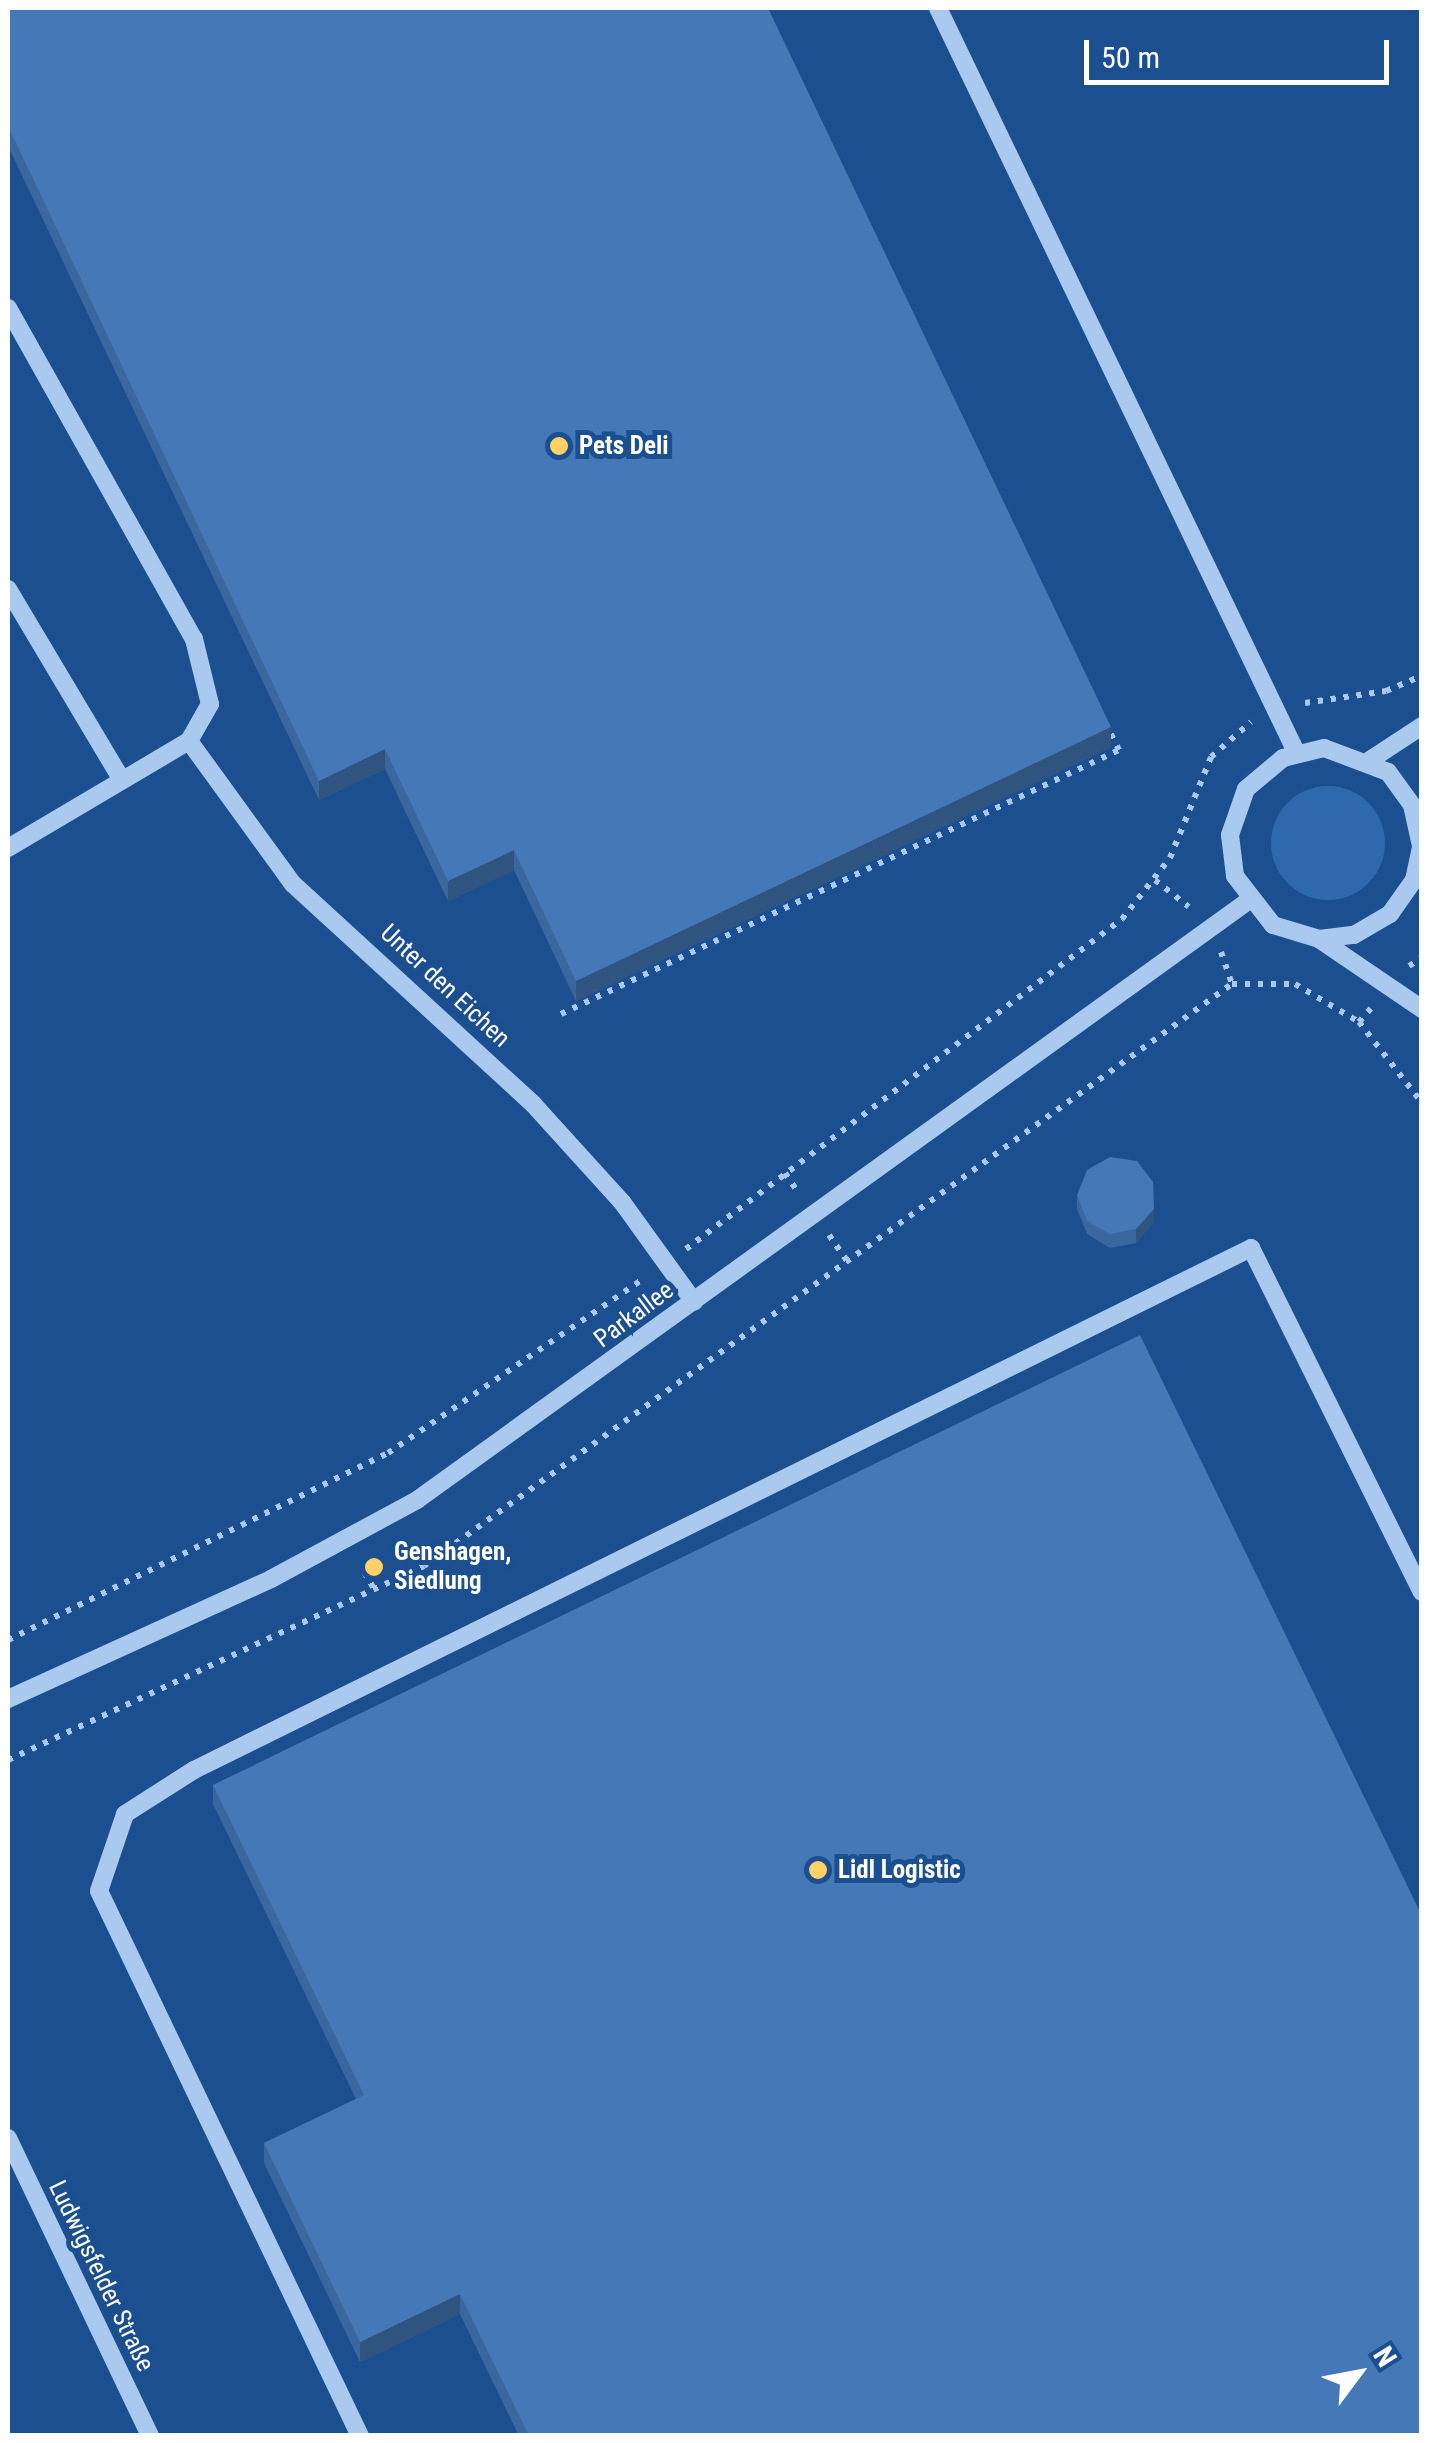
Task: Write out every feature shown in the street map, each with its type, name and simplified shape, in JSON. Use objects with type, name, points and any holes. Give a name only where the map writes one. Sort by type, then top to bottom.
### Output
[{"type":"street","points":[[938,8],[1296,752]]},
{"type":"street","points":[[8,308],[190,628],[210,704],[189,741],[8,848]]},
{"type":"street","points":[[8,589],[122,780]]},
{"type":"street","points":[[1370,760],[1422,726]]},
{"type":"street","name":"Unter den Eichen","points":[[189,741],[294,884],[524,1094],[694,1302]]},
{"type":"street","points":[[1422,902],[1414,880],[1421,838],[1406,793],[1370,760],[1337,749],[1296,752],[1260,774],[1234,814],[1231,862],[1248,901],[1279,928],[1319,940],[1422,1008]]},
{"type":"street","points":[[1319,940],[1373,927],[1414,880]]},
{"type":"street","name":"Parkallee","points":[[8,1699],[400,1510],[1248,901]]},
{"type":"street","points":[[360,2436],[99,1890],[125,1814],[194,1770],[1252,1248],[1422,1592]]},
{"type":"street","name":"Ludwigsfelder Straße","points":[[8,2138],[150,2436]]},
{"type":"path","points":[[8,1640],[388,1453],[667,1265],[1098,941],[1170,858],[1211,757],[1276,710],[1386,692],[1422,676]]},
{"type":"path","points":[[561,1014],[1118,750],[1104,718]]},
{"type":"path","points":[[1359,1022],[1391,984],[1422,958]]},
{"type":"path","points":[[8,1760],[376,1592],[1202,1001],[1268,977],[1328,996],[1359,1022],[1422,1103]]},
{"type":"path","points":[[364,1572],[376,1592]]},
{"type":"shaded area","points":[[1328,786],[1350,791],[1368,803],[1380,821],[1385,843],[1380,865],[1368,883],[1350,895],[1328,900],[1306,895],[1288,883],[1276,865],[1271,843],[1276,821],[1288,803],[1306,791]]},
{"type":"building","name":"Pets Deli","points":[[8,8],[768,8],[1111,727],[576,981],[514,850],[448,881],[385,749],[319,781],[8,126]]},
{"type":"building","points":[[1110,1157],[1137,1161],[1153,1182],[1154,1209],[1136,1229],[1110,1234],[1087,1221],[1077,1195],[1087,1170]]},
{"type":"building","name":"Lidl Logistic","points":[[1140,1335],[1422,1916],[1422,2436],[529,2436],[460,2294],[360,2342],[264,2143],[364,2095],[213,1785]]},
{"type":"place","name":"Pets Deli","points":[[559,446]]},
{"type":"place","name":"Genshagen, Siedlung","points":[[374,1567]]},
{"type":"place","name":"Lidl Logistic","points":[[818,1870]]}]
